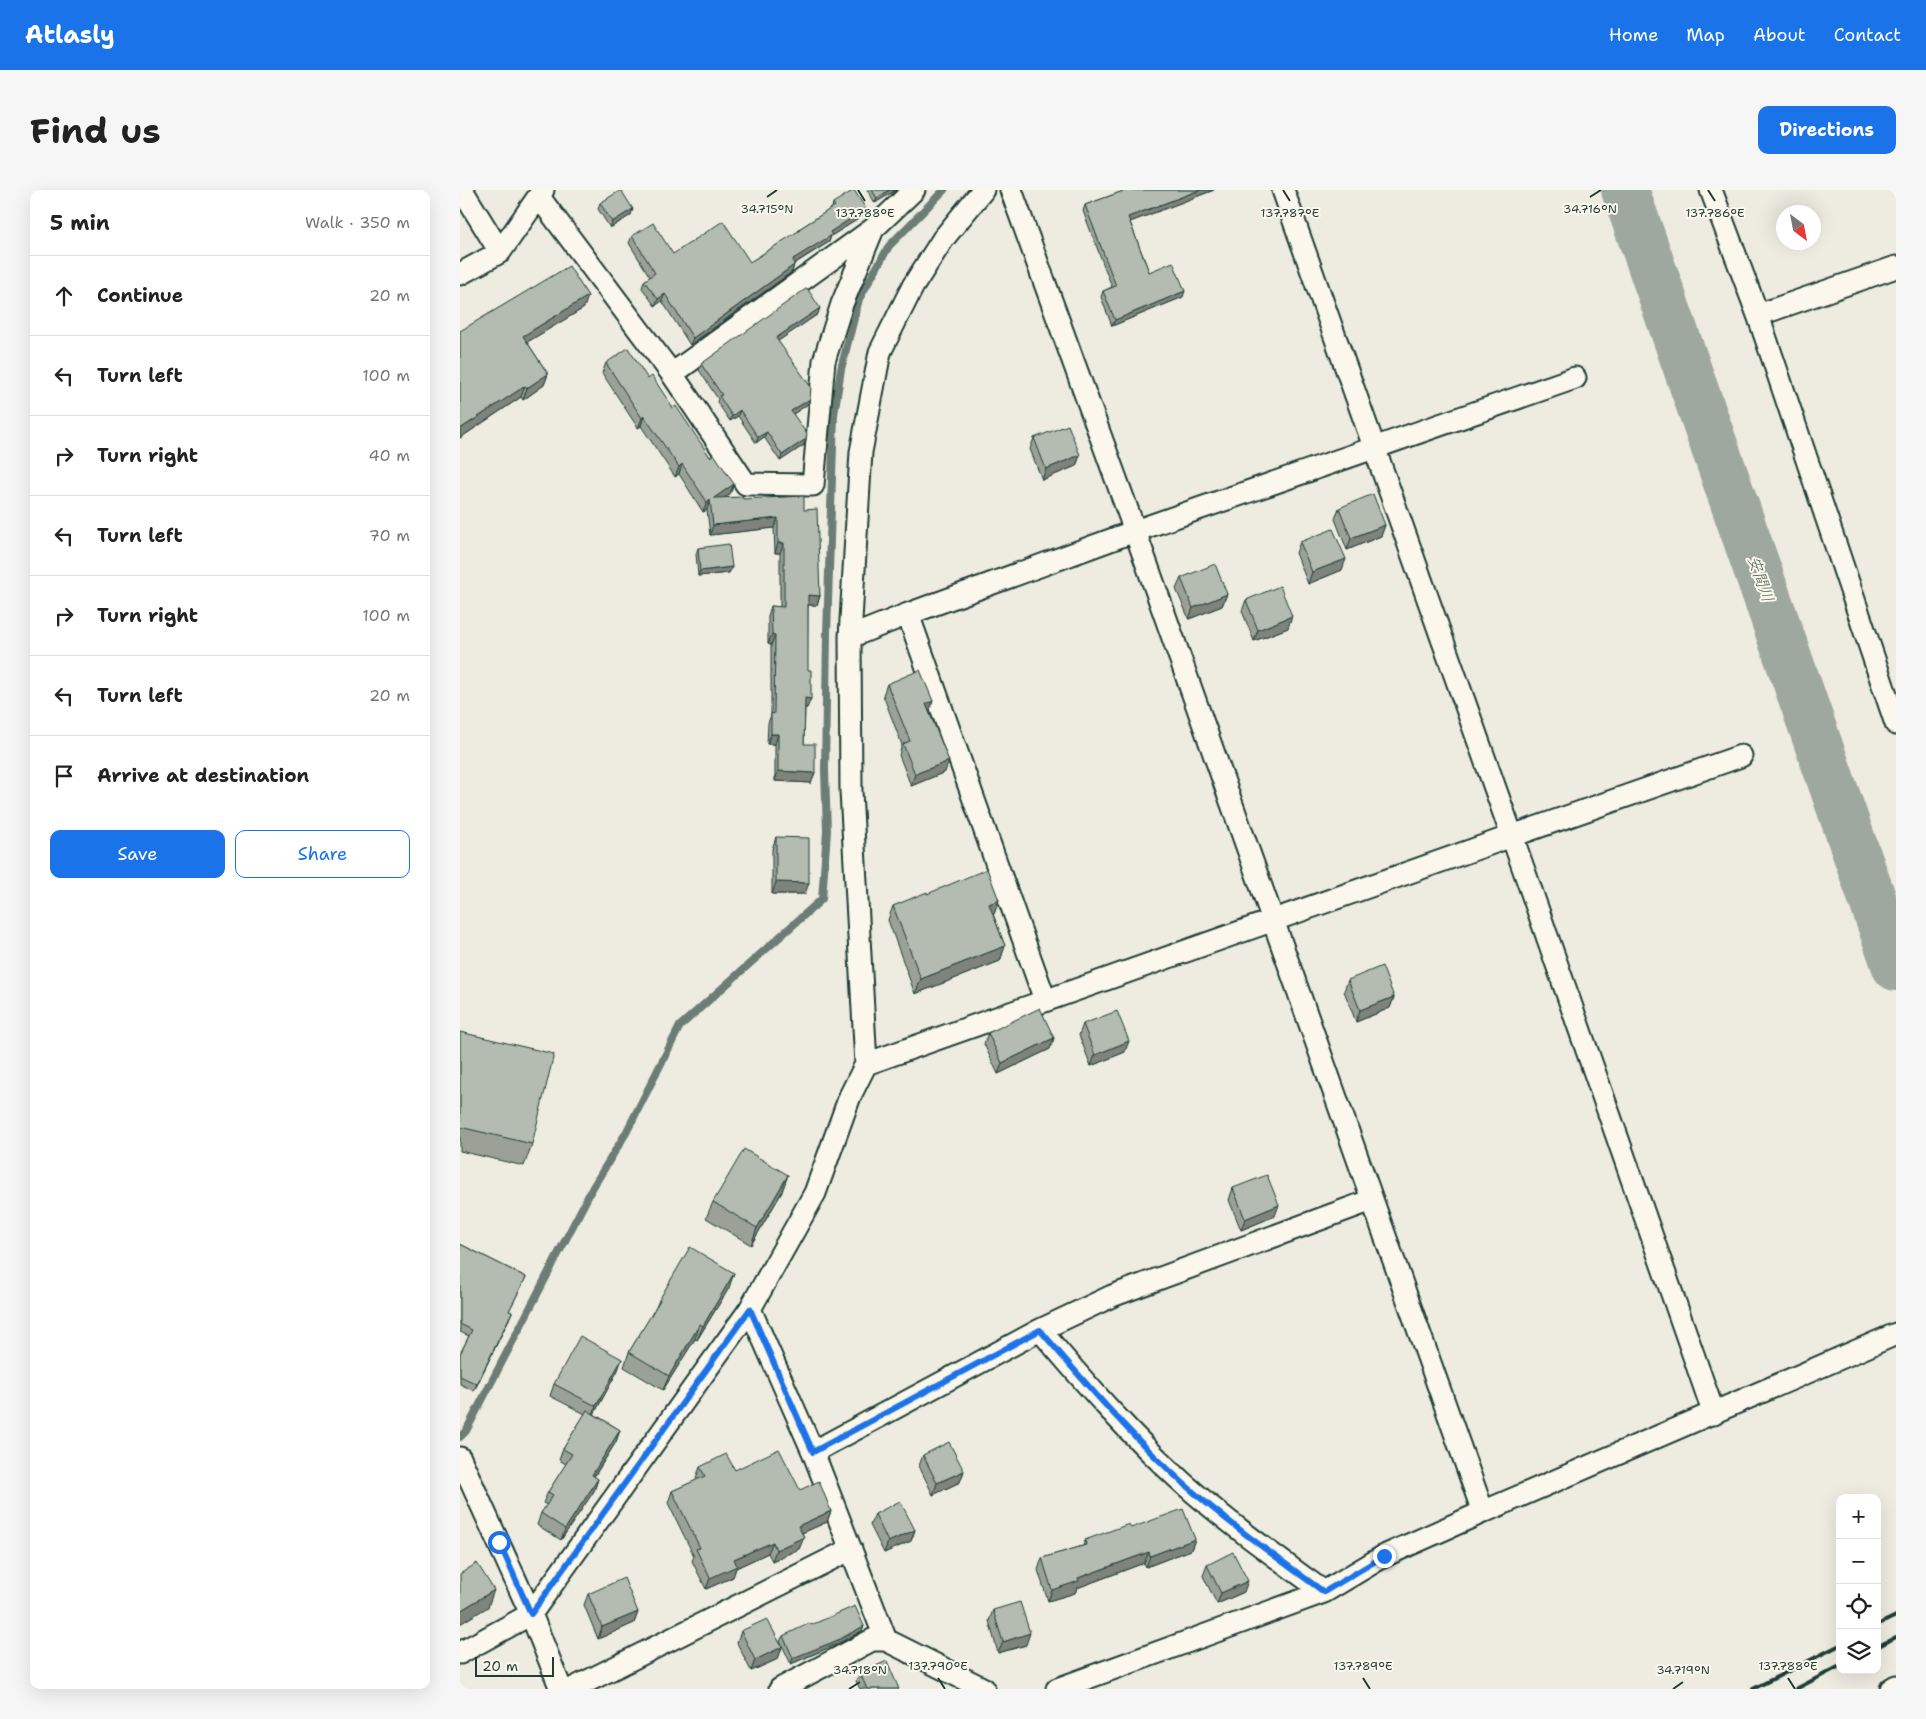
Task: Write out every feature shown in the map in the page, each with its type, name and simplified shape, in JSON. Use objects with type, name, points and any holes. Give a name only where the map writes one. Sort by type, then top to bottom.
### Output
[{"type":"street","points":[[462,190],[500,252]]},
{"type":"street","points":[[672,374],[874,229],[914,190]]},
{"type":"street","points":[[460,1653],[531,1614],[750,1309],[815,1193],[850,1096],[866,1064],[851,792],[850,637],[861,452],[880,352],[913,286],[943,239],[983,190]]},
{"type":"street","points":[[1011,190],[1135,531],[1483,1512]]},
{"type":"street","points":[[1283,190],[1714,1414]]},
{"type":"street","points":[[1711,190],[1758,315],[1894,710]]},
{"type":"street","points":[[460,274],[500,252],[541,194],[672,374],[746,484],[813,485],[824,361],[842,304],[874,229]]},
{"type":"street","points":[[1758,315],[1896,267]]},
{"type":"street","points":[[850,637],[1135,531],[1575,378]]},
{"type":"street","points":[[908,614],[1045,1000]]},
{"type":"street","points":[[866,1064],[1741,756]]},
{"type":"street","points":[[813,1452],[1040,1330],[1112,1296],[1372,1200]]},
{"type":"street","points":[[750,1309],[813,1452],[886,1640]]},
{"type":"street","points":[[1040,1330],[1104,1404],[1182,1482],[1244,1534],[1324,1592]]},
{"type":"street","points":[[1057,1689],[1324,1592],[1384,1556],[1896,1334]]},
{"type":"street","points":[[460,1458],[531,1614],[561,1689]]},
{"type":"street","points":[[572,1689],[851,1549]]},
{"type":"street","points":[[780,1689],[872,1640],[886,1640],[984,1689]]},
{"type":"street","points":[[1890,1689],[1896,1686]]},
{"type":"building","points":[[621,190],[633,209],[612,222],[600,203]]},
{"type":"building","points":[[854,190],[866,209],[830,232],[832,235],[793,259],[794,265],[693,338],[665,294],[658,299],[644,281],[655,273],[632,236],[653,223],[673,254],[723,221],[750,262],[835,206],[833,203]]},
{"type":"building","points":[[872,190],[889,190],[877,198]]},
{"type":"building","points":[[1126,190],[1200,190],[1128,217],[1149,272],[1173,262],[1185,291],[1115,320],[1103,291],[1116,286],[1085,205]]},
{"type":"building","points":[[569,266],[588,296],[523,336],[548,374],[527,388],[525,386],[460,429],[460,331]]},
{"type":"building","points":[[807,288],[820,308],[776,338],[811,387],[810,399],[791,411],[807,434],[806,439],[782,455],[767,432],[758,437],[740,410],[732,416],[719,396],[722,395],[701,364]]},
{"type":"building","points":[[628,348],[648,379],[652,376],[673,408],[676,406],[710,457],[714,454],[734,484],[714,498],[742,497],[743,499],[804,496],[804,510],[817,509],[820,596],[808,595],[808,670],[811,670],[811,699],[805,698],[804,744],[815,744],[815,773],[778,771],[778,734],[771,734],[771,713],[774,714],[775,635],[772,634],[771,606],[784,607],[784,543],[778,543],[778,518],[713,525],[710,500],[707,502],[682,464],[679,467],[644,416],[642,418],[606,363]]},
{"type":"building","points":[[1068,425],[1080,455],[1046,469],[1034,438]]},
{"type":"building","points":[[1373,494],[1385,525],[1351,538],[1339,508]]},
{"type":"building","points":[[1333,529],[1346,559],[1312,572],[1300,542]]},
{"type":"building","points":[[729,544],[732,567],[700,571],[698,548]]},
{"type":"building","points":[[1215,564],[1227,594],[1193,608],[1181,578]]},
{"type":"building","points":[[1280,586],[1292,616],[1258,630],[1246,600]]},
{"type":"building","points":[[920,670],[933,701],[926,704],[949,761],[915,774],[903,744],[910,741],[887,684]]},
{"type":"building","points":[[776,837],[809,838],[809,883],[776,882]]},
{"type":"building","points":[[987,869],[999,900],[989,904],[1005,946],[921,979],[893,906]]},
{"type":"building","points":[[1382,966],[1394,997],[1360,1010],[1348,980]]},
{"type":"building","points":[[1040,1008],[1054,1038],[1002,1063],[988,1033]]},
{"type":"building","points":[[1117,1011],[1129,1041],[1095,1055],[1083,1024]]},
{"type":"building","points":[[460,1032],[554,1054],[532,1144],[460,1127]]},
{"type":"building","points":[[744,1149],[788,1175],[757,1228],[713,1202]]},
{"type":"building","points":[[1267,1175],[1279,1205],[1245,1219],[1233,1188]]},
{"type":"building","points":[[460,1244],[526,1277],[509,1311],[512,1312],[477,1384],[460,1376],[460,1354],[472,1330],[460,1324]]},
{"type":"building","points":[[690,1247],[734,1273],[703,1326],[700,1324],[669,1376],[629,1352]]},
{"type":"building","points":[[580,1336],[622,1359],[596,1406],[554,1384]]},
{"type":"building","points":[[587,1410],[620,1430],[592,1475],[598,1479],[565,1529],[541,1513],[553,1495],[548,1492],[572,1454],[563,1449]]},
{"type":"building","points":[[949,1442],[964,1471],[937,1483],[923,1455]]},
{"type":"building","points":[[779,1449],[800,1490],[819,1481],[831,1511],[798,1526],[804,1537],[776,1550],[773,1542],[734,1559],[737,1566],[710,1578],[696,1549],[700,1548],[672,1491],[705,1476],[700,1467],[726,1454],[735,1470]]},
{"type":"building","points":[[900,1501],[915,1530],[888,1542],[875,1514]]},
{"type":"building","points":[[1183,1509],[1195,1539],[1150,1556],[1149,1552],[1078,1578],[1079,1581],[1052,1590],[1042,1558],[1086,1545],[1085,1540],[1129,1524],[1131,1528]]},
{"type":"building","points":[[1233,1552],[1248,1581],[1221,1593],[1207,1565]]},
{"type":"building","points":[[477,1563],[494,1590],[460,1611],[460,1574]]},
{"type":"building","points":[[624,1578],[638,1612],[602,1627],[588,1594]]},
{"type":"building","points":[[1020,1602],[1030,1633],[1003,1642],[993,1610]]},
{"type":"building","points":[[855,1606],[864,1626],[838,1640],[793,1658],[783,1636],[810,1623],[811,1625]]},
{"type":"building","points":[[767,1619],[782,1647],[755,1660],[741,1631]]},
{"type":"building","points":[[887,1661],[899,1689],[867,1689],[860,1673]]},
{"type":"waterway","points":[[460,1437],[466,1431],[593,1187],[626,1133],[680,1026],[822,899],[827,831],[825,770],[827,633],[834,415],[841,369],[859,299],[889,246],[944,190]]},
{"type":"waterway","name":"安間川","points":[[1625,190],[1896,967]]},
{"type":"railway","points":[[1881,1623],[1896,1616]]},
{"type":"railway","points":[[1881,1645],[1896,1637]]},
{"type":"railway","points":[[1753,1689],[1836,1647]]},
{"type":"railway","points":[[1796,1689],[1836,1668]]},
{"type":"route","points":[[499,1542],[531,1614],[750,1309],[813,1452],[1040,1330],[1104,1404],[1182,1482],[1244,1534],[1324,1592],[1384,1556]]}]
